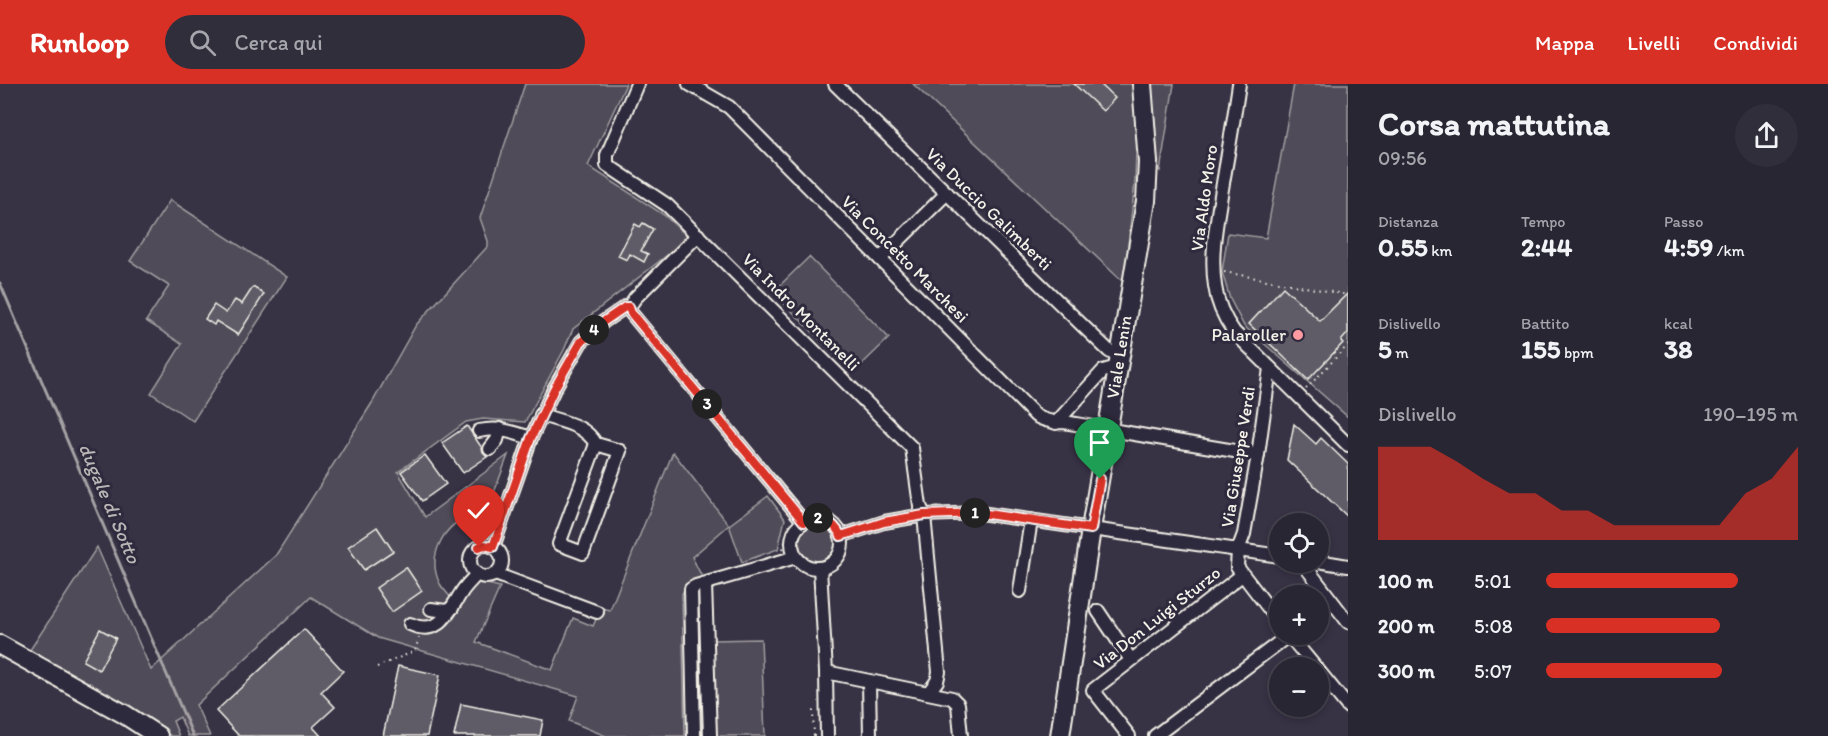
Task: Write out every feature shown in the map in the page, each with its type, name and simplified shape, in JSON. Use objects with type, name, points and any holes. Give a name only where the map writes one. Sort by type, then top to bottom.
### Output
[{"type":"main road","name":"Viale Lenin","points":[[1060,736],[1091,529],[1146,201],[1148,162],[1142,84]]},
{"type":"main road","points":[[0,645],[124,714],[158,736]]},
{"type":"street","name":"Via Indro Montanelli","points":[[637,84],[607,155],[607,165],[667,205],[912,448],[920,506],[924,515],[939,673]]},
{"type":"street","name":"Via Concetto Marchesi","points":[[689,84],[729,107],[1042,420],[1258,455]]},
{"type":"street","name":"Via Duccio Galimberti","points":[[835,84],[1118,362]]},
{"type":"street","name":"Via Aldo Moro","points":[[1239,84],[1215,235],[1215,287],[1224,318],[1234,332],[1269,368],[1348,445]]},
{"type":"street","points":[[880,259],[947,193]]},
{"type":"street","points":[[493,547],[531,438],[581,342],[603,322],[625,307],[629,307],[635,298],[698,235]]},
{"type":"street","points":[[629,307],[631,313],[804,522]]},
{"type":"street","points":[[1056,423],[1102,371],[1118,362]]},
{"type":"street","name":"Via Giuseppe Verdi","points":[[1238,550],[1244,534],[1258,455],[1269,368]]},
{"type":"street","points":[[541,415],[582,428],[596,444],[620,451],[583,553],[559,544],[596,444]]},
{"type":"street","points":[[479,431],[494,428],[531,438]]},
{"type":"street","points":[[490,449],[500,429]]},
{"type":"street","points":[[841,536],[884,522],[924,515],[980,513],[1269,554]]},
{"type":"street","points":[[788,556],[794,535],[804,522],[811,519],[826,520],[838,529],[842,543],[838,557],[817,574]]},
{"type":"street","points":[[1020,591],[1030,520]]},
{"type":"street","points":[[484,545],[497,550],[501,558],[500,567],[495,574],[486,577],[473,571],[470,562],[472,553],[479,547],[484,545]]},
{"type":"street","points":[[1238,550],[1237,567],[1269,609]]},
{"type":"street","points":[[693,736],[690,593],[693,587],[788,556],[817,574],[826,672],[827,736]]},
{"type":"street","points":[[1329,563],[1348,566]]},
{"type":"street","points":[[1310,573],[1348,622]]},
{"type":"street","points":[[415,626],[435,626],[452,608],[463,590],[477,574]]},
{"type":"street","points":[[495,574],[597,612]]},
{"type":"street","name":"Via Don Luigi Sturzo","points":[[1129,736],[1093,690],[1242,575]]},
{"type":"street","points":[[705,584],[710,736]]},
{"type":"street","points":[[431,609],[446,611],[452,608]]},
{"type":"street","points":[[1098,611],[1131,660]]},
{"type":"street","points":[[1155,736],[1275,645]]},
{"type":"street","points":[[1297,645],[1307,657]]},
{"type":"street","points":[[826,672],[952,698]]},
{"type":"street","points":[[929,692],[937,681],[939,673]]},
{"type":"street","points":[[939,673],[958,705],[961,736]]},
{"type":"street","points":[[869,681],[870,736]]},
{"type":"street","points":[[1329,681],[1346,698]]},
{"type":"path","points":[[1222,272],[1348,295]]},
{"type":"path","points":[[1299,396],[1348,345]]},
{"type":"path","points":[[788,516],[790,564],[795,568],[817,574]]},
{"type":"path","points":[[377,667],[415,651],[421,633],[415,626]]},
{"type":"path","points":[[814,736],[813,711],[817,700]]},
{"type":"shaded area","points":[[525,84],[626,84],[588,166],[664,215],[689,238],[573,329],[525,422],[483,419],[466,422],[398,472],[425,517],[508,455],[488,509],[457,522],[443,537],[436,555],[436,574],[440,584],[452,599],[468,576],[500,587],[476,642],[552,670],[573,618],[593,626],[601,608],[610,610],[673,452],[729,525],[692,557],[702,577],[686,585],[682,594],[685,736],[606,736],[569,721],[578,696],[378,638],[311,597],[196,705],[210,736],[188,736],[180,717],[173,721],[179,736],[171,736],[28,653],[97,547],[151,670],[276,555],[372,403],[416,325],[488,246],[480,218]]},
{"type":"shaded area","points":[[913,84],[1174,84],[1160,171],[1136,152],[1124,283]]},
{"type":"shaded area","points":[[1294,84],[1348,84],[1348,417],[1244,326],[1230,299],[1222,272],[1228,233],[1266,238]]},
{"type":"shaded area","points":[[170,200],[287,277],[193,421],[151,393],[182,344],[146,321],[169,286],[130,261]]},
{"type":"shaded area","points":[[809,257],[889,338],[853,373],[773,292]]},
{"type":"shaded area","points":[[768,496],[785,519],[778,549],[742,562],[729,525]]},
{"type":"shaded area","points":[[817,521],[832,527],[838,542],[832,557],[817,563],[802,557],[796,542],[802,527]]},
{"type":"shaded area","points":[[761,639],[765,736],[713,736],[711,640]]},
{"type":"building","points":[[1074,84],[1100,84],[1115,98],[1103,111]]},
{"type":"building","points":[[643,223],[653,229],[641,251],[648,254],[644,262],[630,254],[627,260],[618,256],[635,224],[640,227]]},
{"type":"building","points":[[253,287],[264,294],[238,335],[216,321],[214,325],[205,319],[214,305],[226,313],[235,300],[242,304]]},
{"type":"building","name":"Palaroller","points":[[1283,287],[1320,321],[1348,293],[1348,333],[1341,341],[1343,343],[1308,380],[1249,324]]},
{"type":"building","points":[[1294,424],[1316,444],[1321,438],[1348,464],[1348,517],[1287,460]]},
{"type":"building","points":[[467,426],[487,457],[463,473],[442,443]]},
{"type":"building","points":[[425,455],[446,484],[422,501],[401,472]]},
{"type":"building","points":[[377,527],[393,551],[364,570],[348,547]]},
{"type":"building","points":[[406,567],[422,591],[392,612],[376,588]]},
{"type":"building","points":[[100,629],[116,638],[99,670],[83,661]]},
{"type":"building","points":[[304,629],[343,671],[321,692],[335,707],[313,727],[321,736],[239,736],[216,711]]},
{"type":"building","points":[[398,666],[440,675],[427,736],[383,736]]},
{"type":"building","points":[[461,704],[543,720],[540,736],[454,736]]},
{"type":"waterway","name":"dugale di Sotto","points":[[0,283],[193,736]]},
{"type":"place","name":"Palaroller","points":[[1298,335]]},
{"type":"route","points":[[479,547],[484,545],[493,547],[531,438],[554,389],[581,342],[603,322],[625,307],[629,307],[631,313],[804,522],[818,518],[826,520],[838,529],[841,536],[884,522],[924,515],[980,513],[1091,529],[1100,479]]}]
